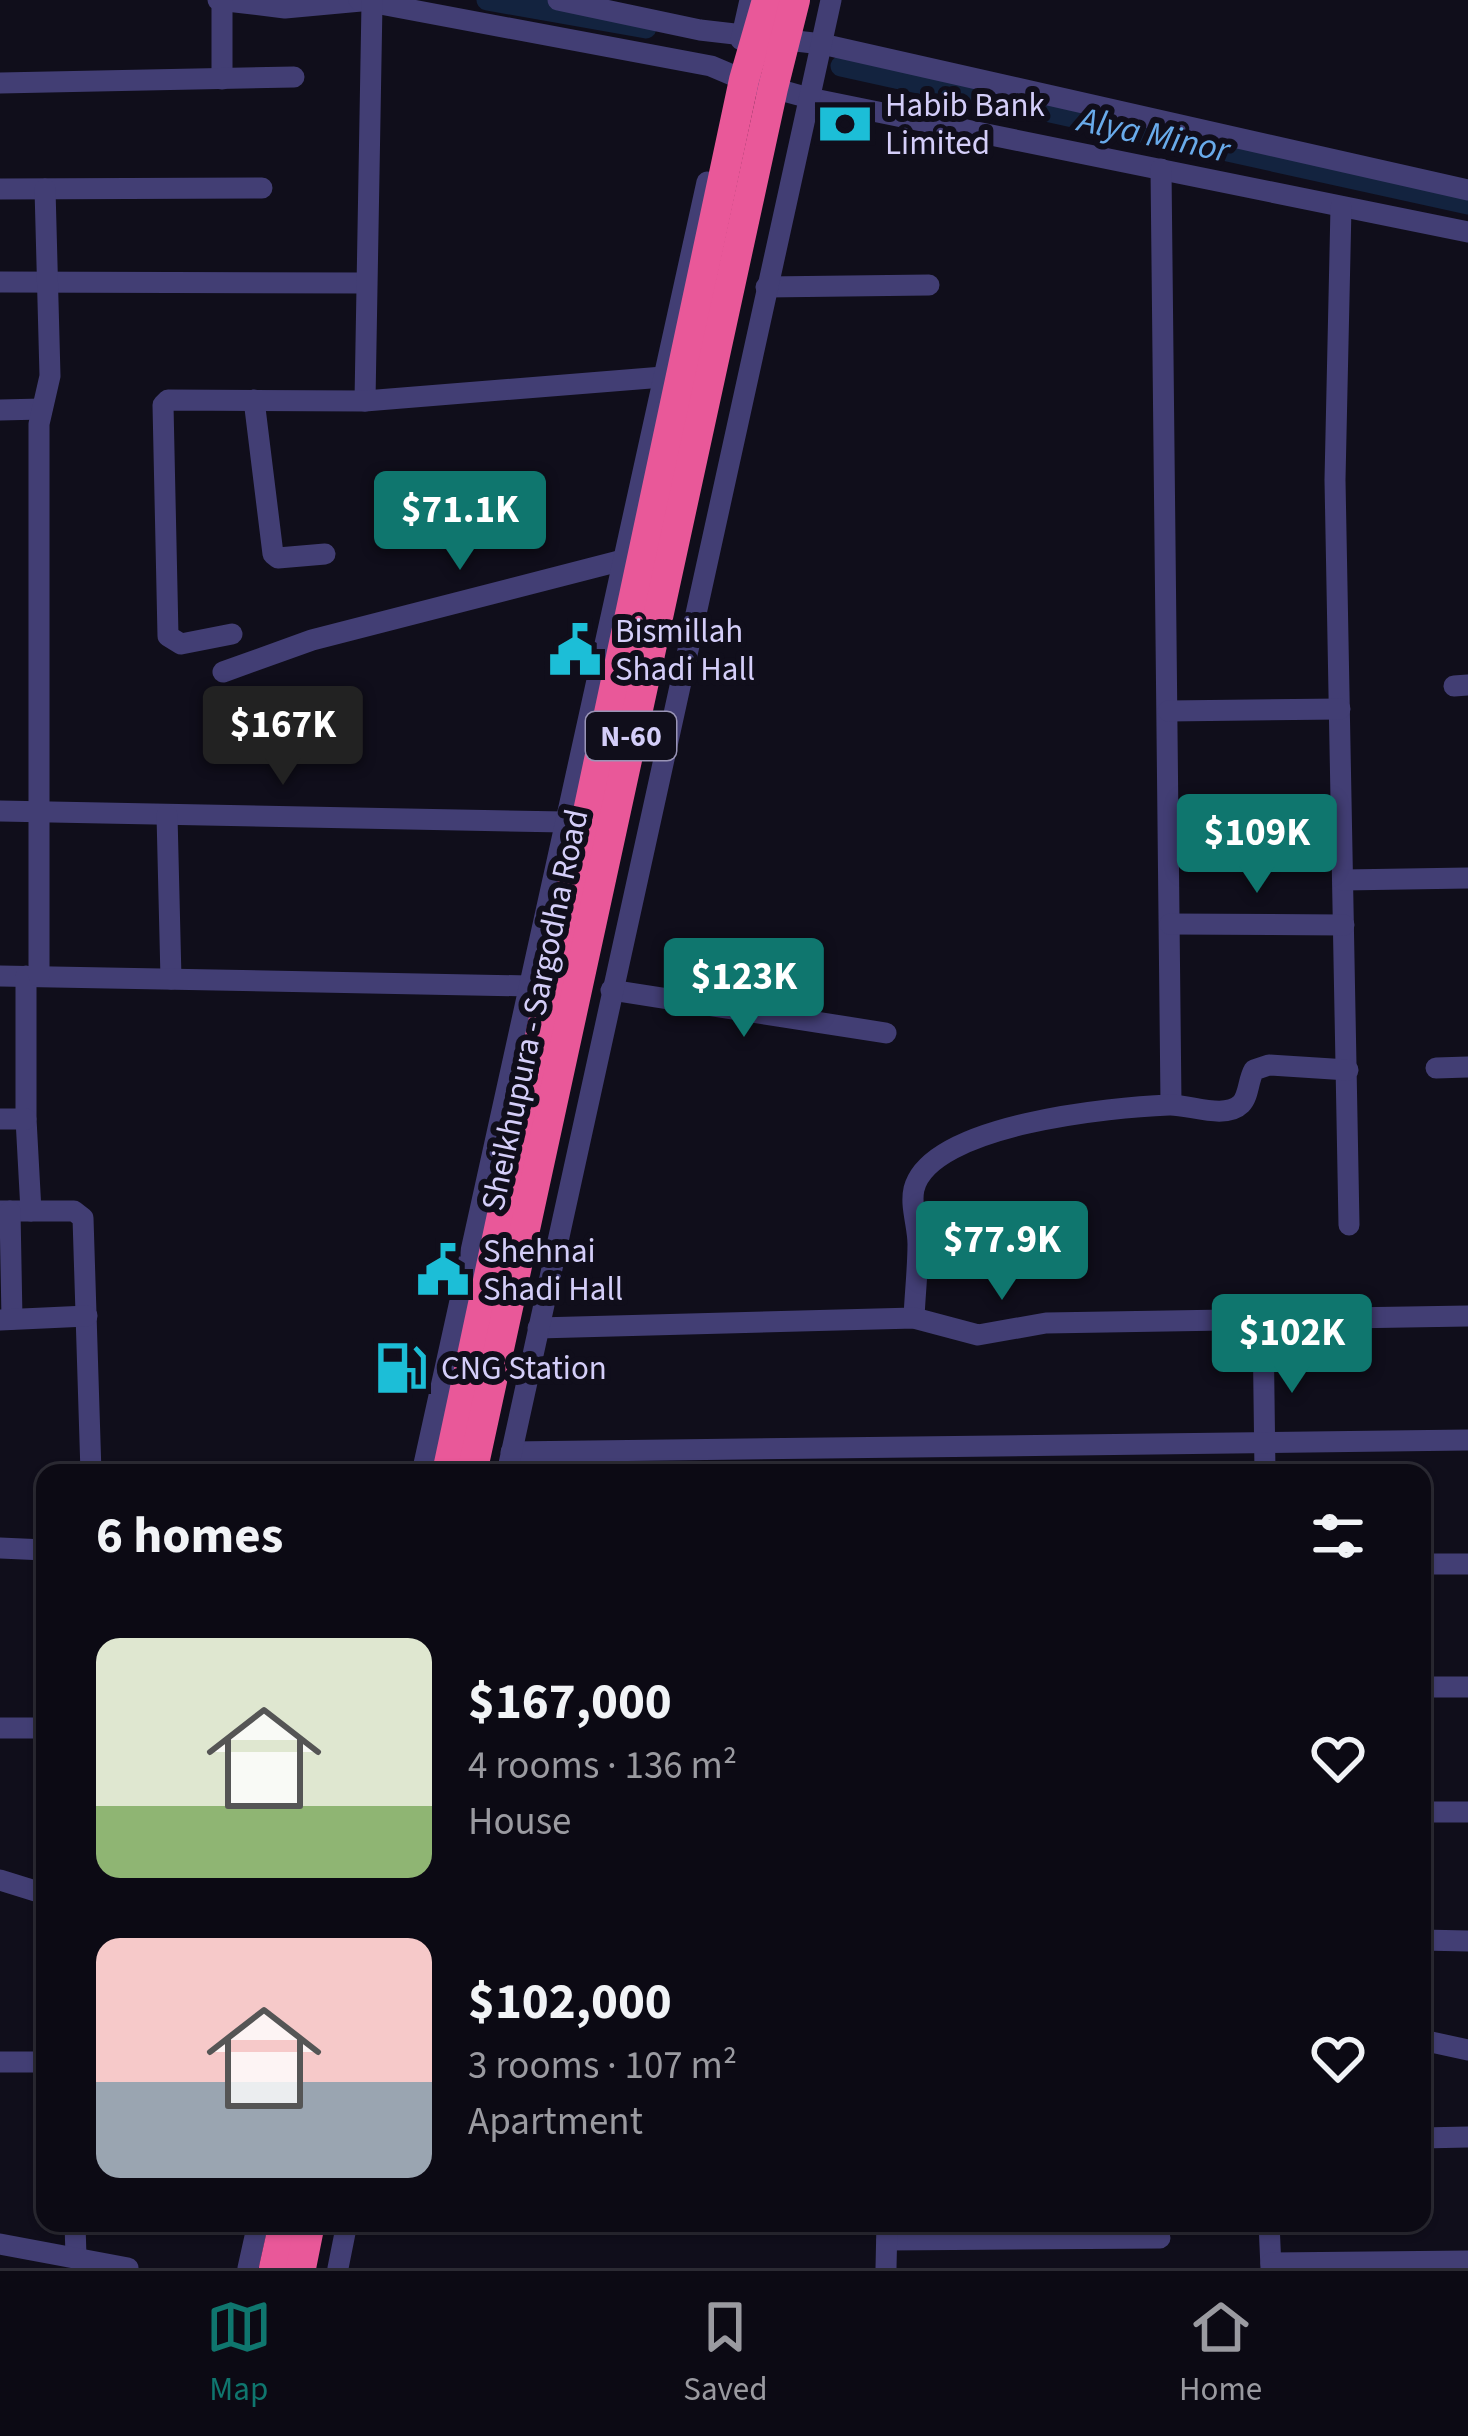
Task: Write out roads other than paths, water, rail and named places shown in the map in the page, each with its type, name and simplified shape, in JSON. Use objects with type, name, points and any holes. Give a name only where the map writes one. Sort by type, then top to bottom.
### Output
[{"type":"highway","name":"Sheikhupura - Sargodha Road","points":[[449,1464],[762,36],[766,0]]},
{"type":"highway","name":"Sheikhupura - Sargodha Road","points":[[762,36],[796,0]]},
{"type":"highway","name":"Sheikhupura - Sargodha Road","points":[[474,1464],[750,81]]},
{"type":"highway","points":[[274,2268],[282,2232]]},
{"type":"highway","points":[[301,2268],[308,2232]]},
{"type":"street","points":[[222,79],[220,0],[285,8],[364,1],[711,66],[809,98],[1468,232]]},
{"type":"street","points":[[558,0],[700,30],[822,44],[1468,190]]},
{"type":"street","points":[[424,1464],[663,377],[762,36],[750,0]]},
{"type":"street","points":[[831,0],[509,1462],[934,1447],[1468,1440]]},
{"type":"street","points":[[364,1],[365,401]]},
{"type":"street","points":[[0,83],[294,77]]},
{"type":"street","points":[[1161,169],[1171,1104]]},
{"type":"street","points":[[46,188],[50,376],[42,409],[42,812],[26,1119],[6,1319],[87,1316]]},
{"type":"street","points":[[0,189],[262,188]]},
{"type":"street","points":[[1341,207],[1335,480],[1349,1225]]},
{"type":"street","points":[[0,282],[366,284]]},
{"type":"street","points":[[766,287],[929,285]]},
{"type":"street","points":[[232,634],[181,644],[168,636],[163,405],[168,400],[365,401],[663,377]]},
{"type":"street","points":[[254,400],[273,554],[278,558],[325,554]]},
{"type":"street","points":[[0,410],[42,409]]},
{"type":"street","points":[[224,671],[312,640],[623,560]]},
{"type":"street","points":[[1168,711],[1340,709]]},
{"type":"street","points":[[0,811],[565,822]]},
{"type":"street","points":[[166,814],[171,979]]},
{"type":"street","points":[[1343,880],[1468,878]]},
{"type":"street","points":[[1170,923],[1344,925]]},
{"type":"street","points":[[0,976],[529,986]]},
{"type":"street","points":[[611,990],[886,1033]]},
{"type":"street","points":[[914,1318],[918,1239],[914,1188],[925,1170],[962,1145],[1032,1120],[1171,1104],[1235,1108],[1243,1101],[1250,1075],[1260,1067],[1348,1070]]},
{"type":"street","points":[[1436,1068],[1468,1067]]},
{"type":"street","points":[[0,1119],[26,1119]]},
{"type":"street","points":[[14,1211],[81,1214],[91,1464]]},
{"type":"street","points":[[538,1328],[914,1318],[979,1334],[1046,1323],[1468,1316]]},
{"type":"street","points":[[1263,1319],[1265,1464]]},
{"type":"street","points":[[934,1447],[934,1464]]},
{"type":"street","points":[[0,1548],[36,1550]]},
{"type":"street","points":[[1431,1564],[1468,1564]]},
{"type":"street","points":[[1431,1688],[1468,1687]]},
{"type":"street","points":[[0,1728],[36,1728]]},
{"type":"street","points":[[1431,1812],[1468,1812]]},
{"type":"street","points":[[0,1880],[36,1891]]},
{"type":"street","points":[[1431,1940],[1468,1941]]},
{"type":"street","points":[[1431,2042],[1468,2050]]},
{"type":"street","points":[[0,2062],[36,2062]]},
{"type":"street","points":[[1431,2138],[1468,2138]]},
{"type":"street","points":[[75,2232],[76,2257]]},
{"type":"street","points":[[248,2268],[256,2232]]},
{"type":"street","points":[[338,2268],[345,2232]]},
{"type":"street","points":[[886,2268],[886,2232],[1160,2238]]},
{"type":"street","points":[[1269,2232],[1271,2265],[1468,2261]]},
{"type":"street","points":[[0,2244],[128,2268]]},
{"type":"waterway","name":"Alya Minor","points":[[487,0],[646,28]]},
{"type":"waterway","name":"Alya Minor","points":[[841,66],[1468,204]]},
{"type":"place","name":"Habib Bank Limited","points":[[845,124]]},
{"type":"place","name":"Bismillah Shadi Hall","points":[[575,650]]},
{"type":"place","name":"Shehnai Shadi Hall","points":[[443,1270]]},
{"type":"place","name":"CNG Station","points":[[401,1368]]}]
